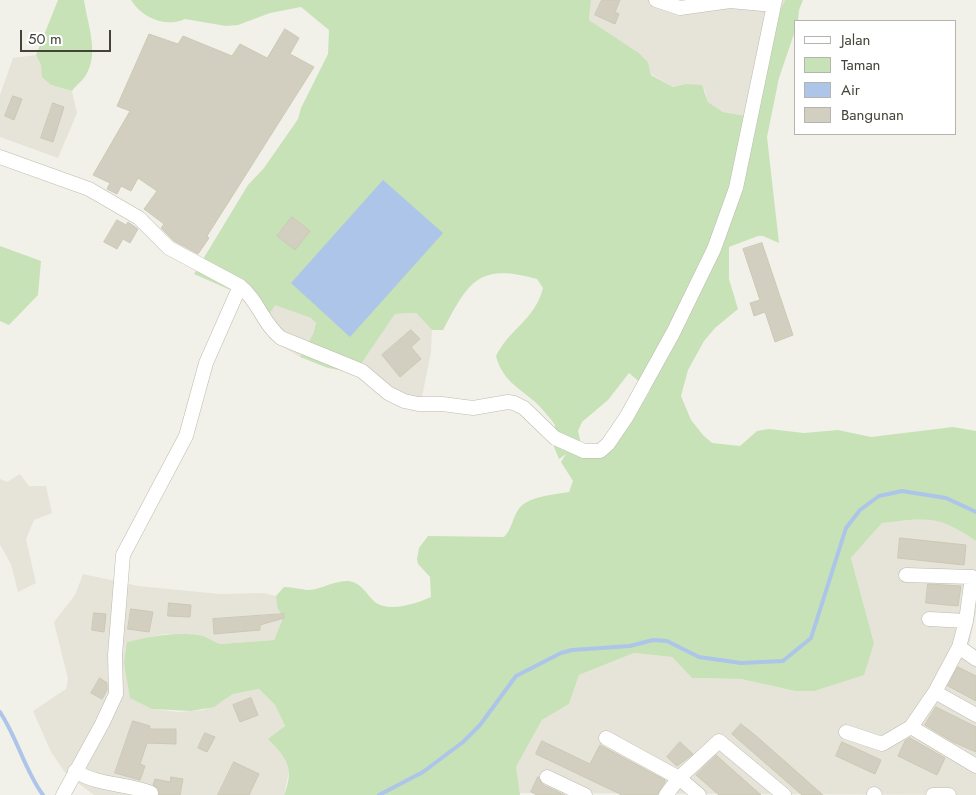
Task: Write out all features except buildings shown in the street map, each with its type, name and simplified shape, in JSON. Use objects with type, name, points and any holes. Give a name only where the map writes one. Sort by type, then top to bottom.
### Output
[{"type":"street","points":[[0,157],[89,189],[139,218],[169,248],[240,286],[249,293],[274,332],[281,338],[362,371],[388,393],[418,404],[442,404],[472,408],[508,402],[518,404],[555,438],[572,447],[593,452],[600,451],[608,444],[627,416],[673,333],[714,248],[736,188],[774,3],[729,1],[680,8],[656,0]]},
{"type":"street","points":[[64,794],[116,694],[115,655],[123,555],[186,436],[206,363],[240,286]]},
{"type":"street","points":[[846,732],[882,744],[911,727],[934,692],[959,647],[966,621],[972,577],[906,575]]},
{"type":"street","points":[[929,619],[966,621]]},
{"type":"street","points":[[959,647],[976,658]]},
{"type":"street","points":[[934,692],[976,715]]},
{"type":"street","points":[[911,727],[976,766]]},
{"type":"street","points":[[606,738],[679,778],[699,795]]},
{"type":"street","points":[[666,795],[679,778],[719,741],[784,795]]},
{"type":"street","points":[[75,771],[99,783],[138,788],[151,793]]},
{"type":"street","points":[[547,777],[586,795]]},
{"type":"street","points":[[933,795],[949,795]]},
{"type":"shaded area","points":[[591,0],[785,0],[760,52],[747,116],[723,112],[708,102],[705,90],[685,84],[673,87],[651,74],[648,62],[639,53],[589,20]]},
{"type":"shaded area","points":[[36,55],[51,85],[72,91],[77,113],[58,158],[0,137],[0,95],[13,58]]},
{"type":"shaded area","points":[[275,304],[311,318],[316,322],[313,334],[300,357],[273,341],[262,327]]},
{"type":"shaded area","points":[[416,313],[432,330],[431,352],[422,397],[404,403],[355,373],[395,314]]},
{"type":"shaded area","points":[[20,474],[29,486],[46,486],[52,513],[34,520],[26,539],[36,583],[18,592],[11,564],[0,545],[0,479],[7,482]]},
{"type":"shaded area","points":[[932,518],[955,526],[976,541],[976,612],[969,645],[976,650],[976,795],[518,793],[516,767],[542,720],[569,704],[579,675],[634,653],[672,657],[692,678],[741,679],[795,691],[874,643],[851,558],[882,523]]},
{"type":"shaded area","points":[[83,574],[138,586],[220,594],[263,593],[276,596],[277,607],[283,618],[274,640],[221,644],[215,643],[206,637],[165,634],[127,642],[152,709],[179,712],[203,710],[233,694],[259,689],[275,705],[285,726],[277,733],[276,747],[284,754],[290,767],[284,795],[94,795],[66,774],[51,752],[33,711],[66,689],[68,679],[54,622],[75,595]]},
{"type":"green space","points":[[58,0],[84,0],[91,37],[92,56],[90,65],[86,76],[72,91],[51,85],[42,77],[41,65],[36,55]]},
{"type":"green space","points":[[131,0],[591,0],[589,20],[639,53],[648,62],[651,75],[673,87],[685,84],[702,85],[708,102],[723,112],[746,116],[760,52],[785,0],[803,0],[799,10],[798,20],[794,20],[794,34],[779,78],[767,137],[779,243],[763,236],[758,236],[729,247],[729,279],[738,309],[715,328],[704,341],[688,370],[681,396],[691,420],[712,443],[740,446],[757,431],[769,429],[804,433],[838,430],[871,437],[953,427],[976,431],[976,541],[951,526],[931,520],[921,519],[882,523],[851,558],[874,643],[864,675],[814,691],[795,691],[741,679],[692,678],[672,657],[634,653],[579,675],[569,704],[542,720],[516,767],[520,795],[284,795],[289,778],[289,770],[280,752],[268,739],[285,726],[275,705],[259,689],[233,694],[214,707],[191,711],[152,709],[130,698],[124,663],[127,642],[174,634],[203,636],[221,644],[274,640],[283,618],[277,607],[276,596],[284,587],[312,590],[338,582],[349,581],[361,586],[375,602],[381,605],[395,607],[419,602],[431,597],[430,577],[418,564],[417,559],[419,548],[428,536],[504,537],[522,505],[541,497],[569,492],[573,481],[561,462],[566,454],[559,459],[554,447],[555,425],[537,404],[506,377],[496,356],[539,299],[543,288],[537,279],[517,274],[501,273],[487,275],[477,280],[460,300],[443,330],[432,330],[416,313],[395,314],[355,373],[328,368],[300,357],[313,334],[316,323],[311,318],[275,305],[262,327],[244,296],[194,274],[248,185],[264,168],[298,119],[301,108],[328,54],[329,30],[301,7],[270,13],[238,25],[226,26],[185,19],[178,22],[162,22],[141,12]],"holes":[[[629,373],[650,391],[627,429],[613,446],[584,456],[578,431],[582,422],[608,400]]]},
{"type":"green space","points":[[0,246],[41,261],[38,295],[9,325],[0,321]]},
{"type":"water","points":[[383,180],[443,233],[350,337],[291,283]]},
{"type":"waterway","points":[[379,795],[423,772],[463,742],[480,725],[516,676],[561,653],[572,650],[630,646],[653,640],[667,641],[699,657],[741,663],[783,661],[811,638],[846,528],[860,510],[879,496],[902,491],[946,498],[976,512]]},
{"type":"waterway","points":[[0,712],[36,785],[43,795]]}]
